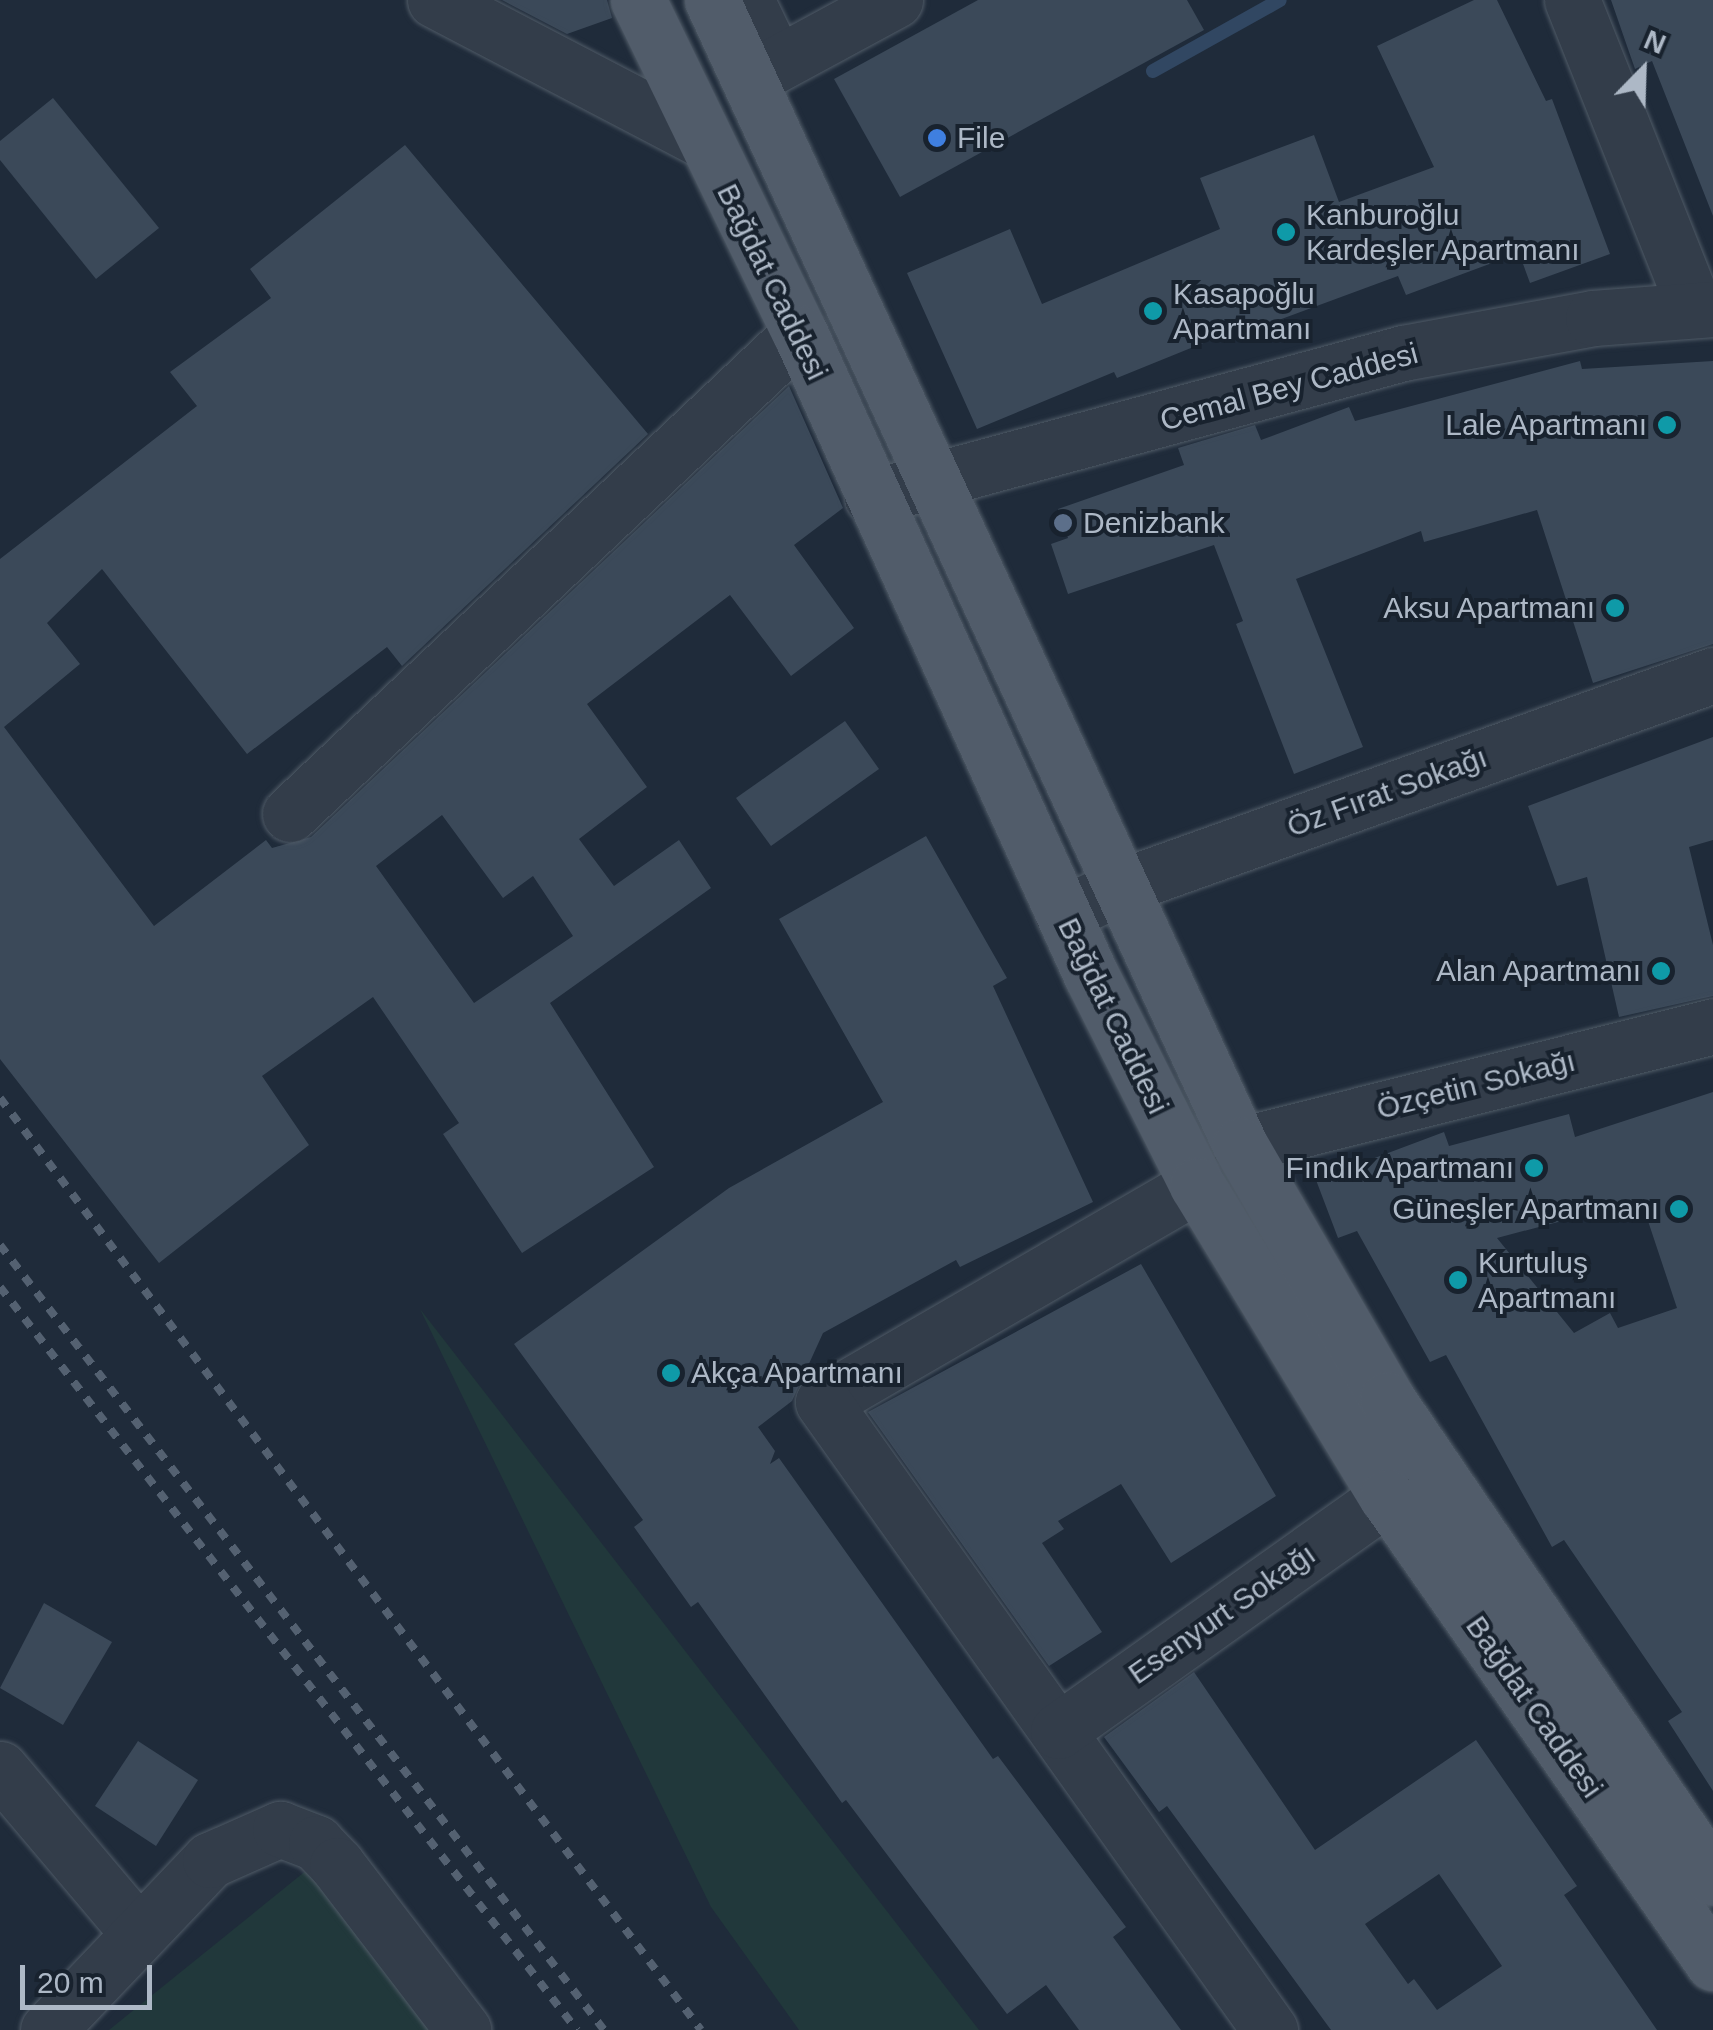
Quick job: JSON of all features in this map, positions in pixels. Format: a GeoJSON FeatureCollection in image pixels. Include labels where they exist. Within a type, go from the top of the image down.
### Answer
{"type":"FeatureCollection","features":[{"type":"Feature","properties":{"kind":"main road","name":"Bağdat Caddesi"},"geometry":{"type":"LineString","coordinates":[[638,0],[800,333],[1063,914],[1196,1186],[1387,1497],[1713,1962]]}},
{"type":"Feature","properties":{"kind":"main road","name":"Bağdat Caddesi"},"geometry":{"type":"LineString","coordinates":[[712,0],[763,70],[929,483],[1240,1145],[1388,1399],[1713,1878]]}},
{"type":"Feature","properties":{"kind":"street"},"geometry":{"type":"LineString","coordinates":[[435,0],[703,140]]}},
{"type":"Feature","properties":{"kind":"street","name":"Bağdat Caddesi"},"geometry":{"type":"LineString","coordinates":[[746,0],[763,70]]}},
{"type":"Feature","properties":{"kind":"street"},"geometry":{"type":"LineString","coordinates":[[763,70],[895,0]]}},
{"type":"Feature","properties":{"kind":"street"},"geometry":{"type":"LineString","coordinates":[[1572,0],[1704,309]]}},
{"type":"Feature","properties":{"kind":"street","name":"Cemal Bey Caddesi"},"geometry":{"type":"LineString","coordinates":[[872,497],[1403,353],[1593,318],[1704,309]]}},
{"type":"Feature","properties":{"kind":"street"},"geometry":{"type":"LineString","coordinates":[[290,814],[800,333]]}},
{"type":"Feature","properties":{"kind":"street","name":"Öz Fırat Sokağı"},"geometry":{"type":"LineString","coordinates":[[1063,914],[1120,887],[1713,675]]}},
{"type":"Feature","properties":{"kind":"street","name":"Özçetin Sokağı"},"geometry":{"type":"LineString","coordinates":[[1240,1145],[1713,1026]]}},
{"type":"Feature","properties":{"kind":"street"},"geometry":{"type":"LineString","coordinates":[[1196,1186],[824,1402],[1270,2030]]}},
{"type":"Feature","properties":{"kind":"street","name":"Esenyurt Sokağı"},"geometry":{"type":"LineString","coordinates":[[1058,1730],[1387,1497]]}},
{"type":"Feature","properties":{"kind":"street"},"geometry":{"type":"LineString","coordinates":[[0,1770],[137,1931]]}},
{"type":"Feature","properties":{"kind":"street"},"geometry":{"type":"LineString","coordinates":[[48,2030],[137,1931],[210,1860],[249,1837],[280,1829],[316,1844],[337,1866],[463,2030]]}},
{"type":"Feature","properties":{"kind":"green space"},"geometry":{"type":"Polygon","coordinates":[[[420,1309],[979,2030],[799,2030],[711,1907],[420,1309]]]}},
{"type":"Feature","properties":{"kind":"green space"},"geometry":{"type":"Polygon","coordinates":[[[318,1861],[444,2030],[109,2030],[318,1861]]]}},
{"type":"Feature","properties":{"kind":"building"},"geometry":{"type":"Polygon","coordinates":[[[502,0],[607,0],[612,18],[567,34],[502,0]]]}},
{"type":"Feature","properties":{"kind":"building","name":"File"},"geometry":{"type":"Polygon","coordinates":[[[978,0],[1187,0],[1204,30],[900,197],[834,79],[978,0]]]}},
{"type":"Feature","properties":{"kind":"building"},"geometry":{"type":"Polygon","coordinates":[[[1474,0],[1497,0],[1546,101],[1552,99],[1610,254],[1530,283],[1519,253],[1406,295],[1398,276],[1257,328],[1255,322],[1117,378],[1114,372],[977,429],[907,273],[1010,229],[1042,304],[1220,229],[1200,178],[1314,135],[1339,202],[1434,167],[1377,46],[1474,0]]]}},
{"type":"Feature","properties":{"kind":"building"},"geometry":{"type":"Polygon","coordinates":[[[1611,0],[1713,0],[1713,216],[1652,61],[1635,69],[1611,0]]]}},
{"type":"Feature","properties":{"kind":"building"},"geometry":{"type":"Polygon","coordinates":[[[53,98],[159,228],[96,279],[0,160],[0,141],[53,98]]]}},
{"type":"Feature","properties":{"kind":"building"},"geometry":{"type":"Polygon","coordinates":[[[405,145],[648,434],[402,666],[387,647],[247,754],[102,569],[47,623],[80,664],[4,727],[154,926],[266,840],[272,848],[311,837],[789,386],[843,508],[794,545],[854,628],[791,676],[730,595],[587,704],[647,787],[579,839],[614,886],[679,840],[711,888],[550,1003],[654,1167],[522,1253],[443,1134],[459,1123],[373,997],[262,1076],[309,1145],[159,1263],[0,1059],[0,559],[197,406],[170,372],[271,298],[250,269],[405,145]],[[442,815],[376,866],[474,1003],[573,936],[533,876],[503,898],[442,815]]]}},
{"type":"Feature","properties":{"kind":"building"},"geometry":{"type":"Polygon","coordinates":[[[1580,361],[1582,369],[1713,361],[1713,644],[1593,683],[1537,510],[1424,542],[1421,531],[1296,579],[1363,747],[1294,774],[1236,624],[1243,621],[1214,545],[1068,594],[1051,544],[1068,538],[1058,509],[1184,465],[1178,448],[1255,425],[1261,440],[1349,407],[1355,421],[1580,361]]]}},
{"type":"Feature","properties":{"kind":"building"},"geometry":{"type":"Polygon","coordinates":[[[845,721],[879,769],[771,846],[736,798],[845,721]]]}},
{"type":"Feature","properties":{"kind":"building"},"geometry":{"type":"Polygon","coordinates":[[[1713,737],[1713,840],[1689,847],[1713,945],[1713,996],[1619,1017],[1587,877],[1557,886],[1528,806],[1713,737]]]}},
{"type":"Feature","properties":{"kind":"building"},"geometry":{"type":"Polygon","coordinates":[[[926,836],[1007,978],[993,986],[1093,1202],[960,1267],[956,1260],[823,1333],[792,1401],[758,1427],[775,1451],[770,1464],[779,1458],[993,1759],[998,1756],[1126,1927],[1113,1937],[1181,2030],[1079,2030],[1046,1985],[1007,2014],[846,1800],[842,1803],[698,1602],[691,1607],[634,1527],[643,1520],[514,1344],[729,1188],[883,1102],[779,919],[926,836]]]}},
{"type":"Feature","properties":{"kind":"building"},"geometry":{"type":"Polygon","coordinates":[[[1713,1092],[1713,1791],[1668,1721],[1682,1712],[1564,1540],[1552,1547],[1446,1355],[1430,1362],[1357,1231],[1338,1238],[1316,1180],[1444,1132],[1449,1146],[1569,1114],[1575,1137],[1713,1092]],[[1641,1200],[1497,1238],[1574,1333],[1610,1313],[1618,1328],[1677,1308],[1641,1200]]]}},
{"type":"Feature","properties":{"kind":"building"},"geometry":{"type":"Polygon","coordinates":[[[1141,1264],[1276,1496],[1171,1563],[1121,1484],[1058,1521],[1064,1529],[1042,1543],[1102,1632],[1049,1666],[868,1412],[1141,1264]]]}},
{"type":"Feature","properties":{"kind":"building"},"geometry":{"type":"Polygon","coordinates":[[[44,1603],[112,1642],[63,1725],[0,1688],[44,1603]]]}},
{"type":"Feature","properties":{"kind":"building"},"geometry":{"type":"Polygon","coordinates":[[[1194,1672],[1315,1850],[1476,1740],[1577,1886],[1564,1895],[1657,2030],[1331,2030],[1167,1806],[1159,1812],[1104,1737],[1194,1672]],[[1439,1874],[1365,1924],[1408,1984],[1414,1979],[1437,2010],[1502,1966],[1439,1874]]]}},
{"type":"Feature","properties":{"kind":"building"},"geometry":{"type":"Polygon","coordinates":[[[138,1741],[198,1780],[156,1846],[95,1806],[138,1741]]]}},
{"type":"Feature","properties":{"kind":"waterway"},"geometry":{"type":"LineString","coordinates":[[1153,71],[1280,0]]}},
{"type":"Feature","properties":{"kind":"railway"},"geometry":{"type":"LineString","coordinates":[[0,1098],[701,2030]]}},
{"type":"Feature","properties":{"kind":"railway"},"geometry":{"type":"LineString","coordinates":[[0,1245],[604,2030]]}},
{"type":"Feature","properties":{"kind":"railway"},"geometry":{"type":"LineString","coordinates":[[0,1287],[577,2030]]}},
{"type":"Feature","properties":{"kind":"place","name":"File"},"geometry":{"type":"Point","coordinates":[937,138]}},
{"type":"Feature","properties":{"kind":"place","name":"Kanburoğlu Kardeşler Apartmanı"},"geometry":{"type":"Point","coordinates":[1286,232]}},
{"type":"Feature","properties":{"kind":"place","name":"Kasapoğlu Apartmanı"},"geometry":{"type":"Point","coordinates":[1153,311]}},
{"type":"Feature","properties":{"kind":"place","name":"Lale Apartmanı"},"geometry":{"type":"Point","coordinates":[1667,425]}},
{"type":"Feature","properties":{"kind":"place","name":"Denizbank"},"geometry":{"type":"Point","coordinates":[1063,523]}},
{"type":"Feature","properties":{"kind":"place","name":"Aksu Apartmanı"},"geometry":{"type":"Point","coordinates":[1615,608]}},
{"type":"Feature","properties":{"kind":"place","name":"Alan Apartmanı"},"geometry":{"type":"Point","coordinates":[1661,971]}},
{"type":"Feature","properties":{"kind":"place","name":"Fındık Apartmanı"},"geometry":{"type":"Point","coordinates":[1534,1168]}},
{"type":"Feature","properties":{"kind":"place","name":"Güneşler Apartmanı"},"geometry":{"type":"Point","coordinates":[1679,1209]}},
{"type":"Feature","properties":{"kind":"place","name":"Kurtuluş Apartmanı"},"geometry":{"type":"Point","coordinates":[1458,1280]}},
{"type":"Feature","properties":{"kind":"place","name":"Akça Apartmanı"},"geometry":{"type":"Point","coordinates":[671,1373]}}]}
